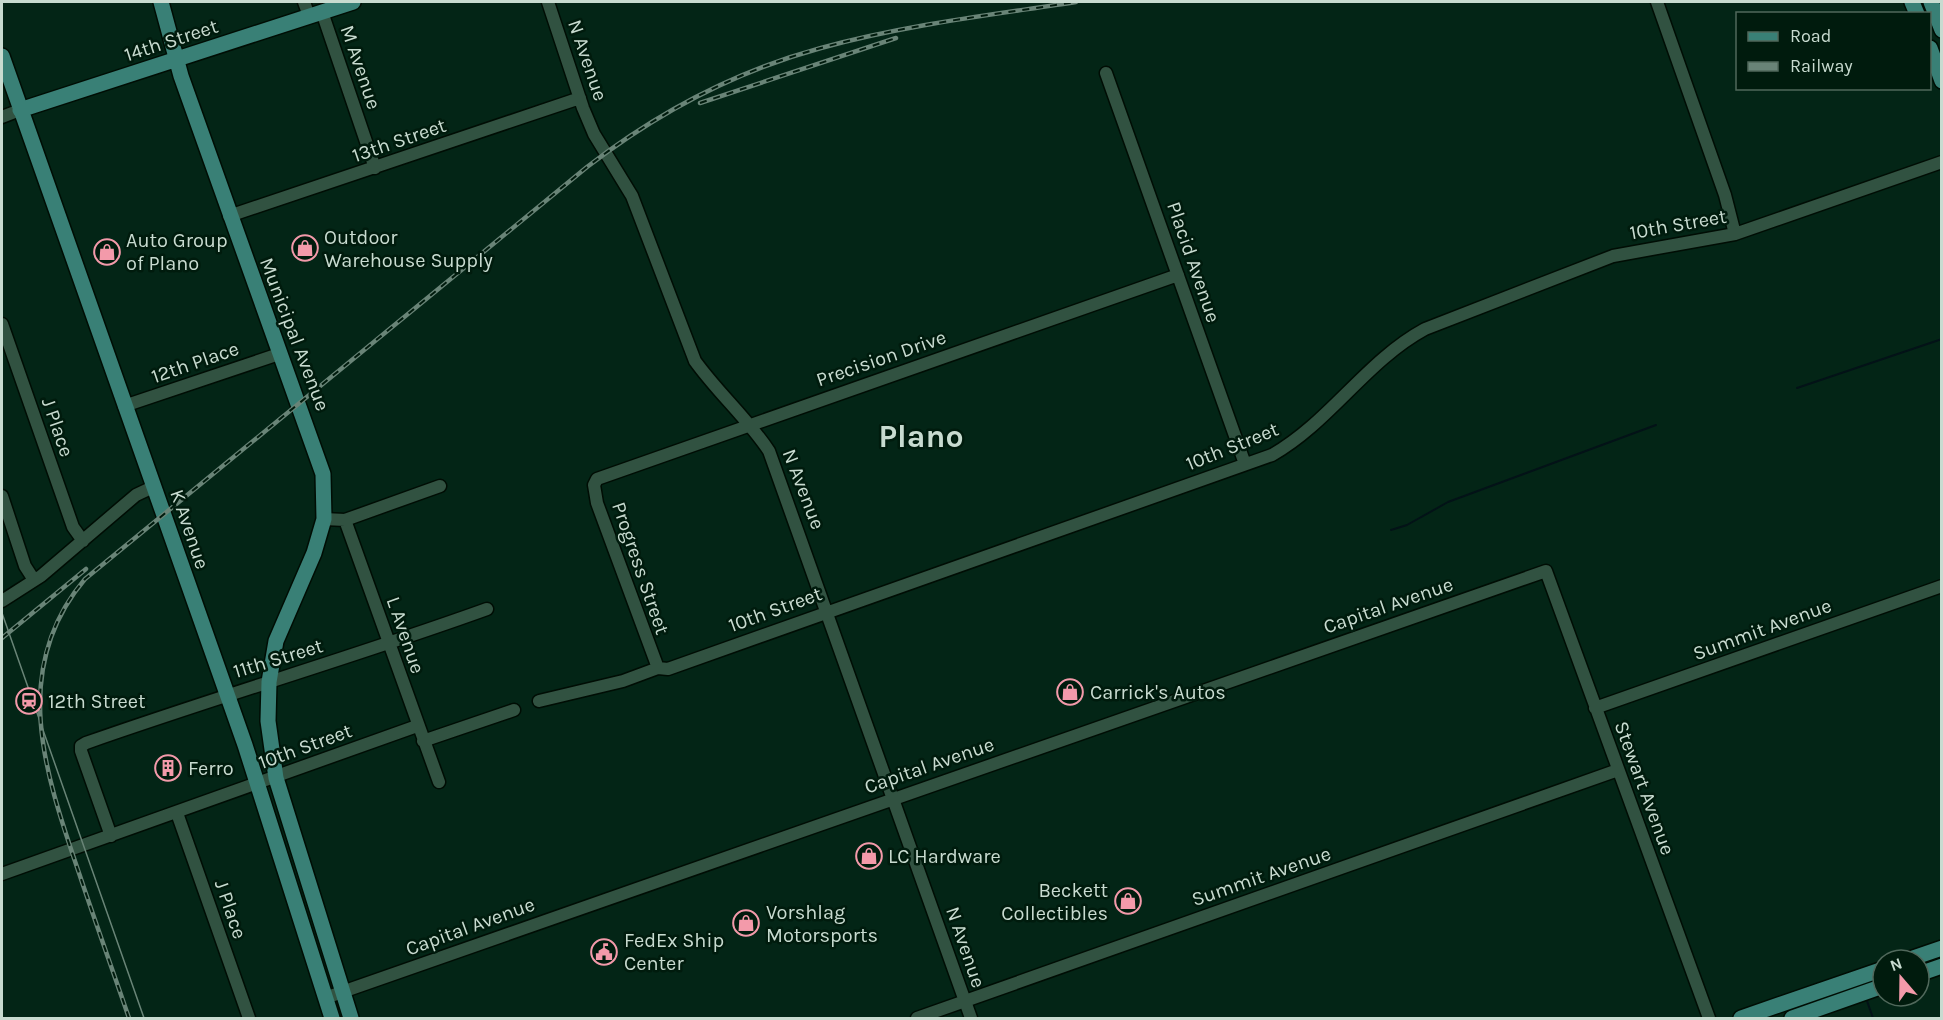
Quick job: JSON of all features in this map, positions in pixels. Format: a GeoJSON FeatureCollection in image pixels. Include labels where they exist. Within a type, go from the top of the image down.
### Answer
{"type":"FeatureCollection","features":[{"type":"Feature","properties":{"kind":"main road","name":"Municipal Avenue"},"geometry":{"type":"LineString","coordinates":[[161,2],[177,60],[229,216],[319,460],[325,496],[324,519],[314,553],[280,625],[269,682]]}},
{"type":"Feature","properties":{"kind":"main road","name":"14th Street"},"geometry":{"type":"LineString","coordinates":[[20,110],[177,60],[312,10],[353,2]]}},
{"type":"Feature","properties":{"kind":"main road"},"geometry":{"type":"LineString","coordinates":[[1931,2],[1941,30]]}},
{"type":"Feature","properties":{"kind":"main road"},"geometry":{"type":"LineString","coordinates":[[1931,54],[1941,81]]}},
{"type":"Feature","properties":{"kind":"main road","name":"K Avenue"},"geometry":{"type":"LineString","coordinates":[[2,56],[258,784],[332,1018]]}},
{"type":"Feature","properties":{"kind":"main road"},"geometry":{"type":"LineString","coordinates":[[269,682],[268,721],[276,778],[351,1018]]}},
{"type":"Feature","properties":{"kind":"main road"},"geometry":{"type":"LineString","coordinates":[[295,903],[313,898]]}},
{"type":"Feature","properties":{"kind":"main road"},"geometry":{"type":"LineString","coordinates":[[1741,1018],[1871,973]]}},
{"type":"Feature","properties":{"kind":"main road"},"geometry":{"type":"LineString","coordinates":[[1832,986],[1838,1002]]}},
{"type":"Feature","properties":{"kind":"main road"},"geometry":{"type":"LineString","coordinates":[[1792,1000],[1795,1018],[1871,990]]}},
{"type":"Feature","properties":{"kind":"street","name":"N Avenue"},"geometry":{"type":"LineString","coordinates":[[548,2],[594,134],[632,196],[695,361],[709,381],[750,425],[769,451],[828,610],[971,1018]]}},
{"type":"Feature","properties":{"kind":"street"},"geometry":{"type":"LineString","coordinates":[[1657,2],[1725,195],[1735,234]]}},
{"type":"Feature","properties":{"kind":"street","name":"M Avenue"},"geometry":{"type":"LineString","coordinates":[[312,10],[375,168]]}},
{"type":"Feature","properties":{"kind":"street","name":"Placid Avenue"},"geometry":{"type":"LineString","coordinates":[[1106,73],[1245,464]]}},
{"type":"Feature","properties":{"kind":"street","name":"13th Street"},"geometry":{"type":"LineString","coordinates":[[229,216],[580,98]]}},
{"type":"Feature","properties":{"kind":"street","name":"14th Street"},"geometry":{"type":"LineString","coordinates":[[2,117],[20,110]]}},
{"type":"Feature","properties":{"kind":"street","name":"10th Street"},"geometry":{"type":"LineString","coordinates":[[539,701],[622,681],[658,668],[668,669],[828,610],[1272,455],[1296,441],[1404,340],[1425,329],[1613,256],[1735,234],[1941,162]]}},
{"type":"Feature","properties":{"kind":"street","name":"Precision Drive"},"geometry":{"type":"LineString","coordinates":[[597,479],[1178,275]]}},
{"type":"Feature","properties":{"kind":"street","name":"J Place"},"geometry":{"type":"LineString","coordinates":[[2,324],[73,527],[83,541]]}},
{"type":"Feature","properties":{"kind":"street","name":"12th Place"},"geometry":{"type":"LineString","coordinates":[[124,406],[279,354]]}},
{"type":"Feature","properties":{"kind":"street","name":"Progress Street"},"geometry":{"type":"LineString","coordinates":[[597,479],[594,485],[597,503],[658,668]]}},
{"type":"Feature","properties":{"kind":"street"},"geometry":{"type":"LineString","coordinates":[[324,519],[345,519],[440,486]]}},
{"type":"Feature","properties":{"kind":"street"},"geometry":{"type":"LineString","coordinates":[[2,601],[34,580],[136,495],[153,487]]}},
{"type":"Feature","properties":{"kind":"street"},"geometry":{"type":"LineString","coordinates":[[2,496],[25,567],[34,580]]}},
{"type":"Feature","properties":{"kind":"street","name":"L Avenue"},"geometry":{"type":"LineString","coordinates":[[345,519],[388,645],[439,782]]}},
{"type":"Feature","properties":{"kind":"street","name":"Stewart Avenue"},"geometry":{"type":"LineString","coordinates":[[1546,571],[1709,1018]]}},
{"type":"Feature","properties":{"kind":"street","name":"Capital Avenue"},"geometry":{"type":"LineString","coordinates":[[325,998],[1546,571]]}},
{"type":"Feature","properties":{"kind":"street","name":"Summit Avenue"},"geometry":{"type":"LineString","coordinates":[[1595,708],[1941,586]]}},
{"type":"Feature","properties":{"kind":"street","name":"11th Street"},"geometry":{"type":"LineString","coordinates":[[111,836],[81,746],[225,694],[388,645],[487,609]]}},
{"type":"Feature","properties":{"kind":"street"},"geometry":{"type":"LineString","coordinates":[[423,741],[514,710]]}},
{"type":"Feature","properties":{"kind":"street","name":"10th Street"},"geometry":{"type":"LineString","coordinates":[[2,874],[417,726]]}},
{"type":"Feature","properties":{"kind":"street","name":"Summit Avenue"},"geometry":{"type":"LineString","coordinates":[[916,1018],[1618,770]]}},
{"type":"Feature","properties":{"kind":"street","name":"J Place"},"geometry":{"type":"LineString","coordinates":[[177,813],[249,1018]]}},
{"type":"Feature","properties":{"kind":"waterway"},"geometry":{"type":"LineString","coordinates":[[1797,388],[1942,339]]}},
{"type":"Feature","properties":{"kind":"waterway"},"geometry":{"type":"LineString","coordinates":[[1391,530],[1407,525],[1448,502],[1656,425]]}},
{"type":"Feature","properties":{"kind":"waterway"},"geometry":{"type":"LineString","coordinates":[[1867,1001],[1873,1018]]}},
{"type":"Feature","properties":{"kind":"tram line"},"geometry":{"type":"LineString","coordinates":[[2,613],[144,1018]]}},
{"type":"Feature","properties":{"kind":"railway"},"geometry":{"type":"LineString","coordinates":[[129,1018],[67,838],[46,762],[41,724],[41,687],[47,650],[61,614],[85,579],[587,167],[669,112],[758,69],[821,48],[916,27],[1076,2]]}},
{"type":"Feature","properties":{"kind":"railway"},"geometry":{"type":"LineString","coordinates":[[700,103],[896,38]]}},
{"type":"Feature","properties":{"kind":"railway"},"geometry":{"type":"LineString","coordinates":[[2,638],[86,569]]}},
{"type":"Feature","properties":{"kind":"place","name":"Outdoor Warehouse Supply"},"geometry":{"type":"Point","coordinates":[305,248]}},
{"type":"Feature","properties":{"kind":"place","name":"Auto Group of Plano"},"geometry":{"type":"Point","coordinates":[107,252]}},
{"type":"Feature","properties":{"kind":"place","name":"Carrick's Autos"},"geometry":{"type":"Point","coordinates":[1070,692]}},
{"type":"Feature","properties":{"kind":"place","name":"12th Street"},"geometry":{"type":"Point","coordinates":[29,701]}},
{"type":"Feature","properties":{"kind":"place","name":"Ferro"},"geometry":{"type":"Point","coordinates":[168,768]}},
{"type":"Feature","properties":{"kind":"place","name":"LC Hardware"},"geometry":{"type":"Point","coordinates":[869,856]}},
{"type":"Feature","properties":{"kind":"place","name":"Beckett Collectibles"},"geometry":{"type":"Point","coordinates":[1128,901]}},
{"type":"Feature","properties":{"kind":"place","name":"Vorshlag Motorsports"},"geometry":{"type":"Point","coordinates":[746,923]}},
{"type":"Feature","properties":{"kind":"place","name":"FedEx Ship Center"},"geometry":{"type":"Point","coordinates":[604,952]}},
{"type":"Feature","properties":{"kind":"district","name":"Plano"},"geometry":{"type":"Point","coordinates":[921,436]}}]}
